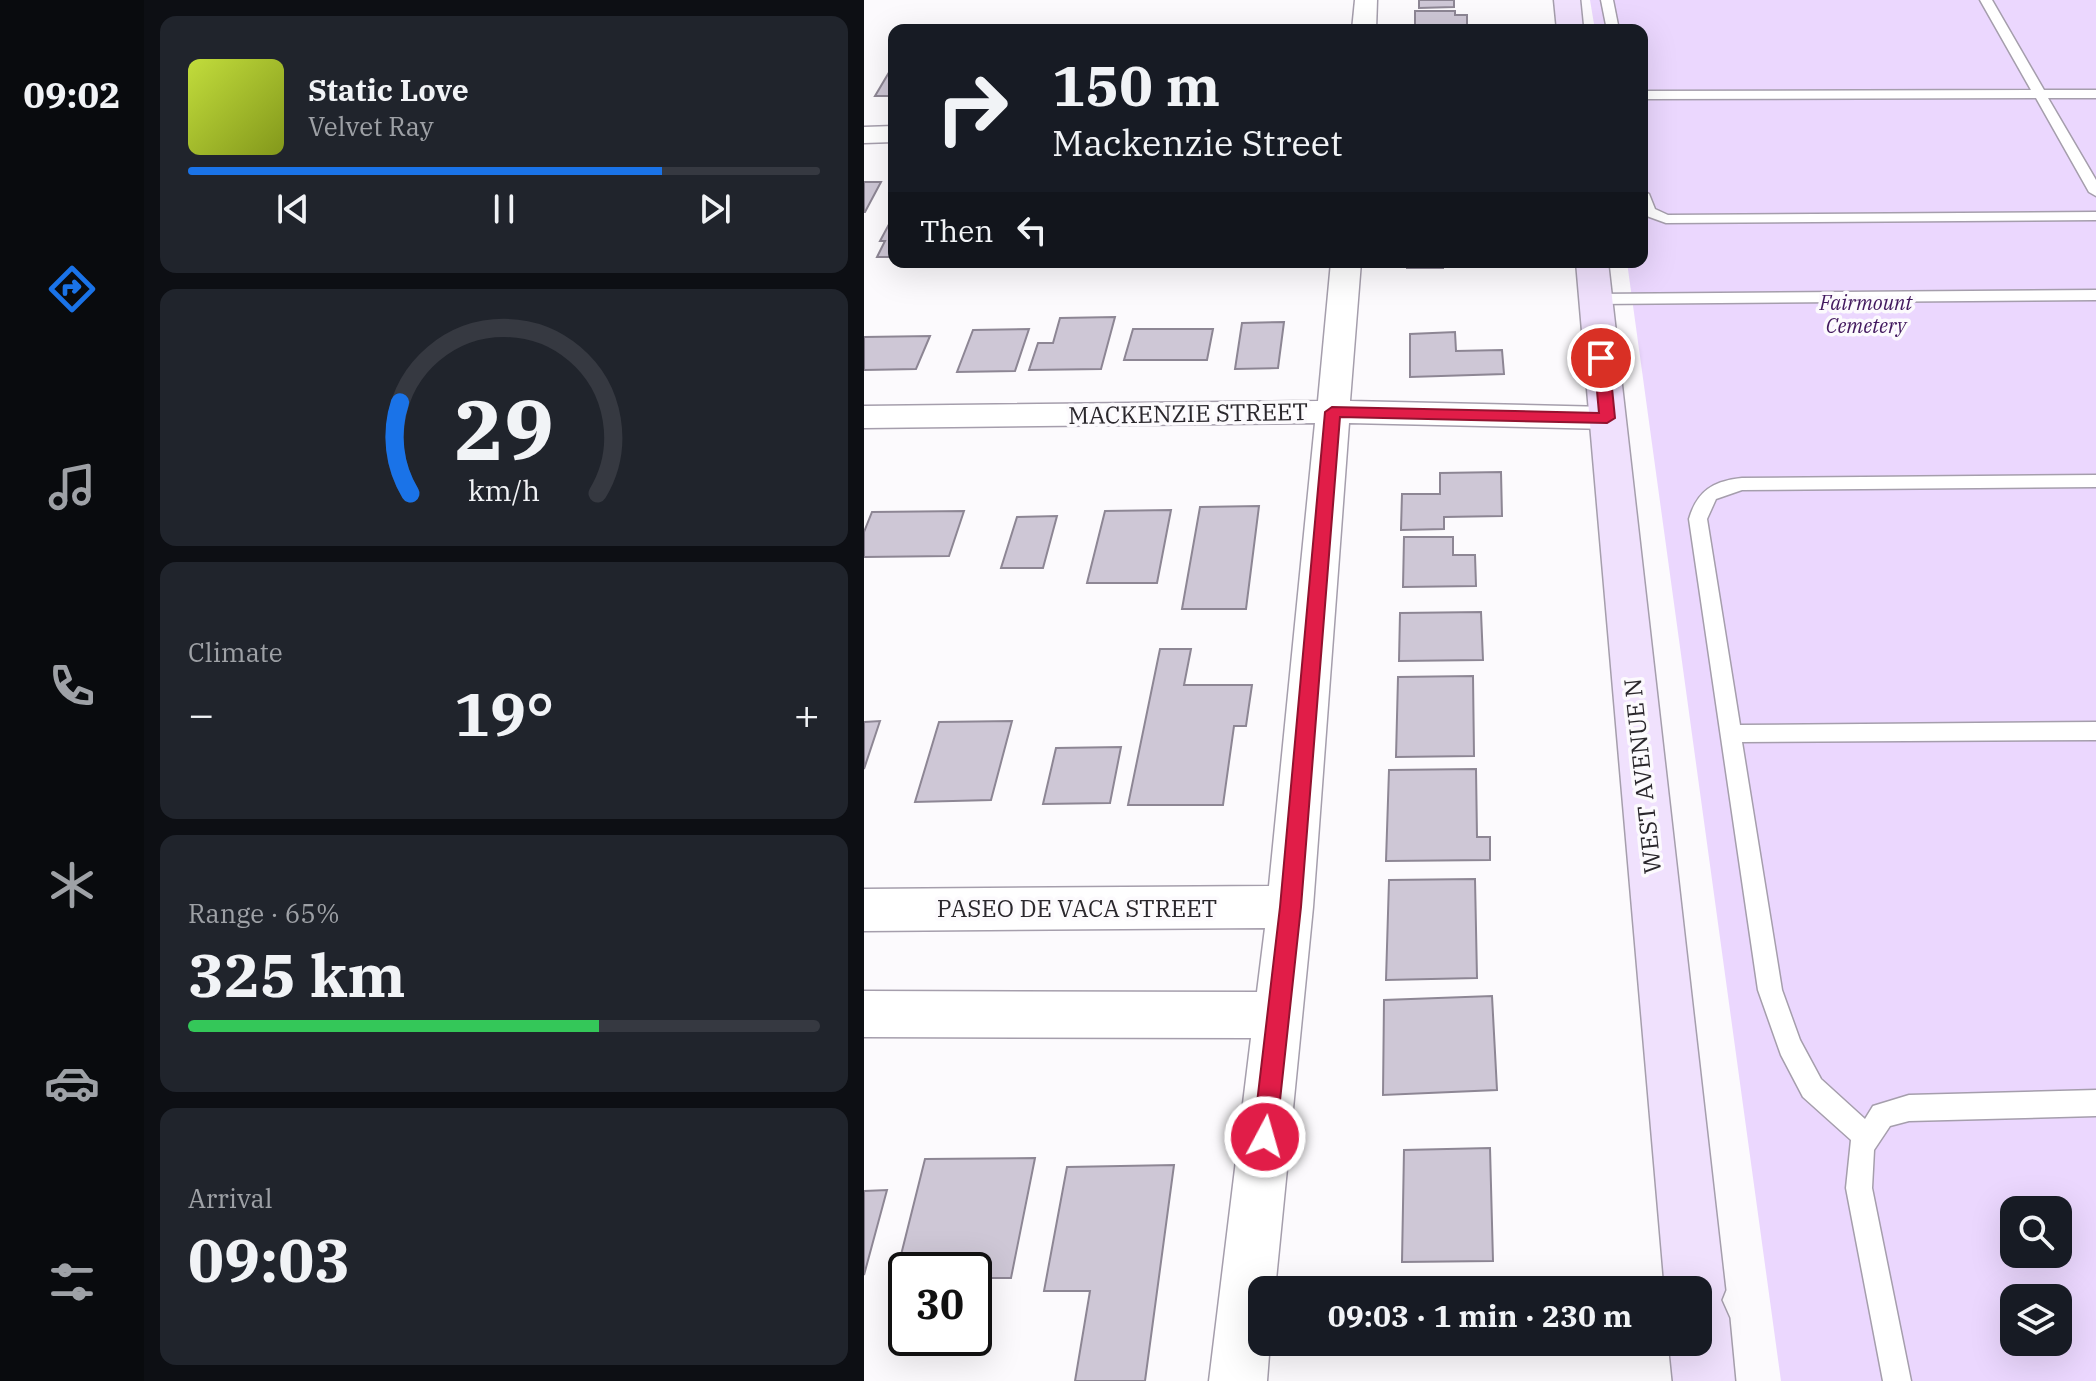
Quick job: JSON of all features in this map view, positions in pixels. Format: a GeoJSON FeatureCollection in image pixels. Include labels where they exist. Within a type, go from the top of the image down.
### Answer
{"type":"FeatureCollection","features":[{"type":"Feature","properties":{"kind":"main road"},"geometry":{"type":"LineString","coordinates":[[1567,0],[1569,24]]}},
{"type":"Feature","properties":{"kind":"main road","name":"WEST AVENUE N"},"geometry":{"type":"LineString","coordinates":[[1594,280],[1694,1276]]}},
{"type":"Feature","properties":{"kind":"main road"},"geometry":{"type":"LineString","coordinates":[[1702,1356],[1704,1381]]}},
{"type":"Feature","properties":{"kind":"street"},"geometry":{"type":"LineString","coordinates":[[1364,24],[1366,0]]}},
{"type":"Feature","properties":{"kind":"street"},"geometry":{"type":"LineString","coordinates":[[864,135],[888,134]]}},
{"type":"Feature","properties":{"kind":"street"},"geometry":{"type":"LineString","coordinates":[[1238,1381],[1290,907],[1345,268]]}},
{"type":"Feature","properties":{"kind":"street","name":"MACKENZIE STREET"},"geometry":{"type":"LineString","coordinates":[[864,417],[1332,412],[1607,418]]}},
{"type":"Feature","properties":{"kind":"street","name":"PASEO DE VACA STREET"},"geometry":{"type":"LineString","coordinates":[[864,910],[1290,907]]}},
{"type":"Feature","properties":{"kind":"street"},"geometry":{"type":"LineString","coordinates":[[864,1014],[1278,1015]]}},
{"type":"Feature","properties":{"kind":"lane"},"geometry":{"type":"LineString","coordinates":[[1607,0],[1612,24]]}},
{"type":"Feature","properties":{"kind":"lane"},"geometry":{"type":"LineString","coordinates":[[1986,0],[2096,192]]}},
{"type":"Feature","properties":{"kind":"lane"},"geometry":{"type":"LineString","coordinates":[[1648,95],[2096,94]]}},
{"type":"Feature","properties":{"kind":"lane"},"geometry":{"type":"LineString","coordinates":[[1648,209],[1666,219],[2096,216]]}},
{"type":"Feature","properties":{"kind":"lane"},"geometry":{"type":"LineString","coordinates":[[1594,280],[2096,295]]}},
{"type":"Feature","properties":{"kind":"lane"},"geometry":{"type":"LineString","coordinates":[[1867,1138],[1812,1088],[1790,1046],[1770,990],[1698,519],[1701,503],[1712,490],[1752,483],[2096,481]]}},
{"type":"Feature","properties":{"kind":"lane"},"geometry":{"type":"LineString","coordinates":[[1731,734],[2096,731]]}},
{"type":"Feature","properties":{"kind":"lane"},"geometry":{"type":"LineString","coordinates":[[1897,1381],[1859,1188],[1861,1146],[1882,1115],[1909,1108],[2096,1103]]}},
{"type":"Feature","properties":{"kind":"green space","name":"Fairmount Cemetery"},"geometry":{"type":"Polygon","coordinates":[[[1590,0],[2096,0],[2096,1381],[1781,1381],[1628,268],[1648,268],[1648,24],[1594,24],[1590,0]]]}},
{"type":"Feature","properties":{"kind":"building"},"geometry":{"type":"Polygon","coordinates":[[[1419,0],[1454,0],[1454,7],[1419,8],[1419,0]]]}},
{"type":"Feature","properties":{"kind":"building"},"geometry":{"type":"Polygon","coordinates":[[[1415,11],[1455,11],[1455,15],[1467,15],[1467,24],[1415,24],[1415,11]]]}},
{"type":"Feature","properties":{"kind":"building"},"geometry":{"type":"Polygon","coordinates":[[[888,74],[888,96],[875,96],[888,74]]]}},
{"type":"Feature","properties":{"kind":"building"},"geometry":{"type":"Polygon","coordinates":[[[864,182],[881,182],[865,212],[864,212],[864,182]]]}},
{"type":"Feature","properties":{"kind":"building"},"geometry":{"type":"Polygon","coordinates":[[[888,226],[888,257],[877,257],[885,241],[880,241],[888,226]]]}},
{"type":"Feature","properties":{"kind":"building"},"geometry":{"type":"Polygon","coordinates":[[[1115,317],[1101,369],[1029,370],[1038,343],[1053,343],[1060,318],[1115,317]]]}},
{"type":"Feature","properties":{"kind":"building"},"geometry":{"type":"Polygon","coordinates":[[[1284,322],[1278,368],[1235,369],[1242,323],[1284,322]]]}},
{"type":"Feature","properties":{"kind":"building"},"geometry":{"type":"Polygon","coordinates":[[[1029,329],[1015,371],[957,372],[973,330],[1029,329]]]}},
{"type":"Feature","properties":{"kind":"building"},"geometry":{"type":"Polygon","coordinates":[[[1133,329],[1213,329],[1207,360],[1124,360],[1133,329]]]}},
{"type":"Feature","properties":{"kind":"building"},"geometry":{"type":"Polygon","coordinates":[[[1455,332],[1456,351],[1502,350],[1504,374],[1410,377],[1410,334],[1455,332]]]}},
{"type":"Feature","properties":{"kind":"building"},"geometry":{"type":"Polygon","coordinates":[[[930,336],[916,369],[864,370],[864,337],[930,336]]]}},
{"type":"Feature","properties":{"kind":"building"},"geometry":{"type":"Polygon","coordinates":[[[1501,472],[1502,516],[1444,517],[1444,529],[1401,530],[1402,494],[1440,494],[1440,473],[1501,472]]]}},
{"type":"Feature","properties":{"kind":"building"},"geometry":{"type":"Polygon","coordinates":[[[1259,506],[1246,609],[1182,609],[1200,507],[1259,506]]]}},
{"type":"Feature","properties":{"kind":"building"},"geometry":{"type":"Polygon","coordinates":[[[1171,510],[1157,583],[1087,583],[1105,511],[1171,510]]]}},
{"type":"Feature","properties":{"kind":"building"},"geometry":{"type":"Polygon","coordinates":[[[964,511],[949,556],[864,557],[864,532],[872,512],[964,511]]]}},
{"type":"Feature","properties":{"kind":"building"},"geometry":{"type":"Polygon","coordinates":[[[1057,516],[1043,568],[1001,568],[1017,517],[1057,516]]]}},
{"type":"Feature","properties":{"kind":"building"},"geometry":{"type":"Polygon","coordinates":[[[1404,537],[1453,537],[1453,555],[1475,555],[1476,586],[1403,587],[1404,537]]]}},
{"type":"Feature","properties":{"kind":"building"},"geometry":{"type":"Polygon","coordinates":[[[1481,612],[1483,660],[1399,661],[1400,613],[1481,612]]]}},
{"type":"Feature","properties":{"kind":"building"},"geometry":{"type":"Polygon","coordinates":[[[1160,649],[1191,649],[1184,685],[1252,685],[1246,726],[1234,726],[1223,805],[1128,805],[1160,649]]]}},
{"type":"Feature","properties":{"kind":"building"},"geometry":{"type":"Polygon","coordinates":[[[1473,676],[1474,756],[1396,757],[1398,677],[1473,676]]]}},
{"type":"Feature","properties":{"kind":"building"},"geometry":{"type":"Polygon","coordinates":[[[880,721],[864,769],[864,722],[880,721]]]}},
{"type":"Feature","properties":{"kind":"building"},"geometry":{"type":"Polygon","coordinates":[[[1012,721],[991,800],[915,802],[939,722],[1012,721]]]}},
{"type":"Feature","properties":{"kind":"building"},"geometry":{"type":"Polygon","coordinates":[[[1121,747],[1110,803],[1043,804],[1056,748],[1121,747]]]}},
{"type":"Feature","properties":{"kind":"building"},"geometry":{"type":"Polygon","coordinates":[[[1476,769],[1477,837],[1490,837],[1490,860],[1386,861],[1389,770],[1476,769]]]}},
{"type":"Feature","properties":{"kind":"building"},"geometry":{"type":"Polygon","coordinates":[[[1475,879],[1477,978],[1386,980],[1389,880],[1475,879]]]}},
{"type":"Feature","properties":{"kind":"building"},"geometry":{"type":"Polygon","coordinates":[[[1492,996],[1497,1090],[1383,1095],[1384,1000],[1492,996]]]}},
{"type":"Feature","properties":{"kind":"building"},"geometry":{"type":"Polygon","coordinates":[[[1490,1148],[1493,1261],[1402,1262],[1404,1150],[1490,1148]]]}},
{"type":"Feature","properties":{"kind":"building"},"geometry":{"type":"Polygon","coordinates":[[[1035,1158],[1011,1278],[992,1278],[992,1252],[902,1252],[925,1159],[1035,1158]]]}},
{"type":"Feature","properties":{"kind":"building"},"geometry":{"type":"Polygon","coordinates":[[[1174,1165],[1145,1381],[1075,1381],[1090,1291],[1044,1291],[1067,1167],[1174,1165]]]}},
{"type":"Feature","properties":{"kind":"building"},"geometry":{"type":"Polygon","coordinates":[[[887,1190],[864,1275],[864,1191],[887,1190]]]}},
{"type":"Feature","properties":{"kind":"route"},"geometry":{"type":"LineString","coordinates":[[1265,1137],[1290,907],[1332,412],[1607,418],[1601,358]]}}]}
